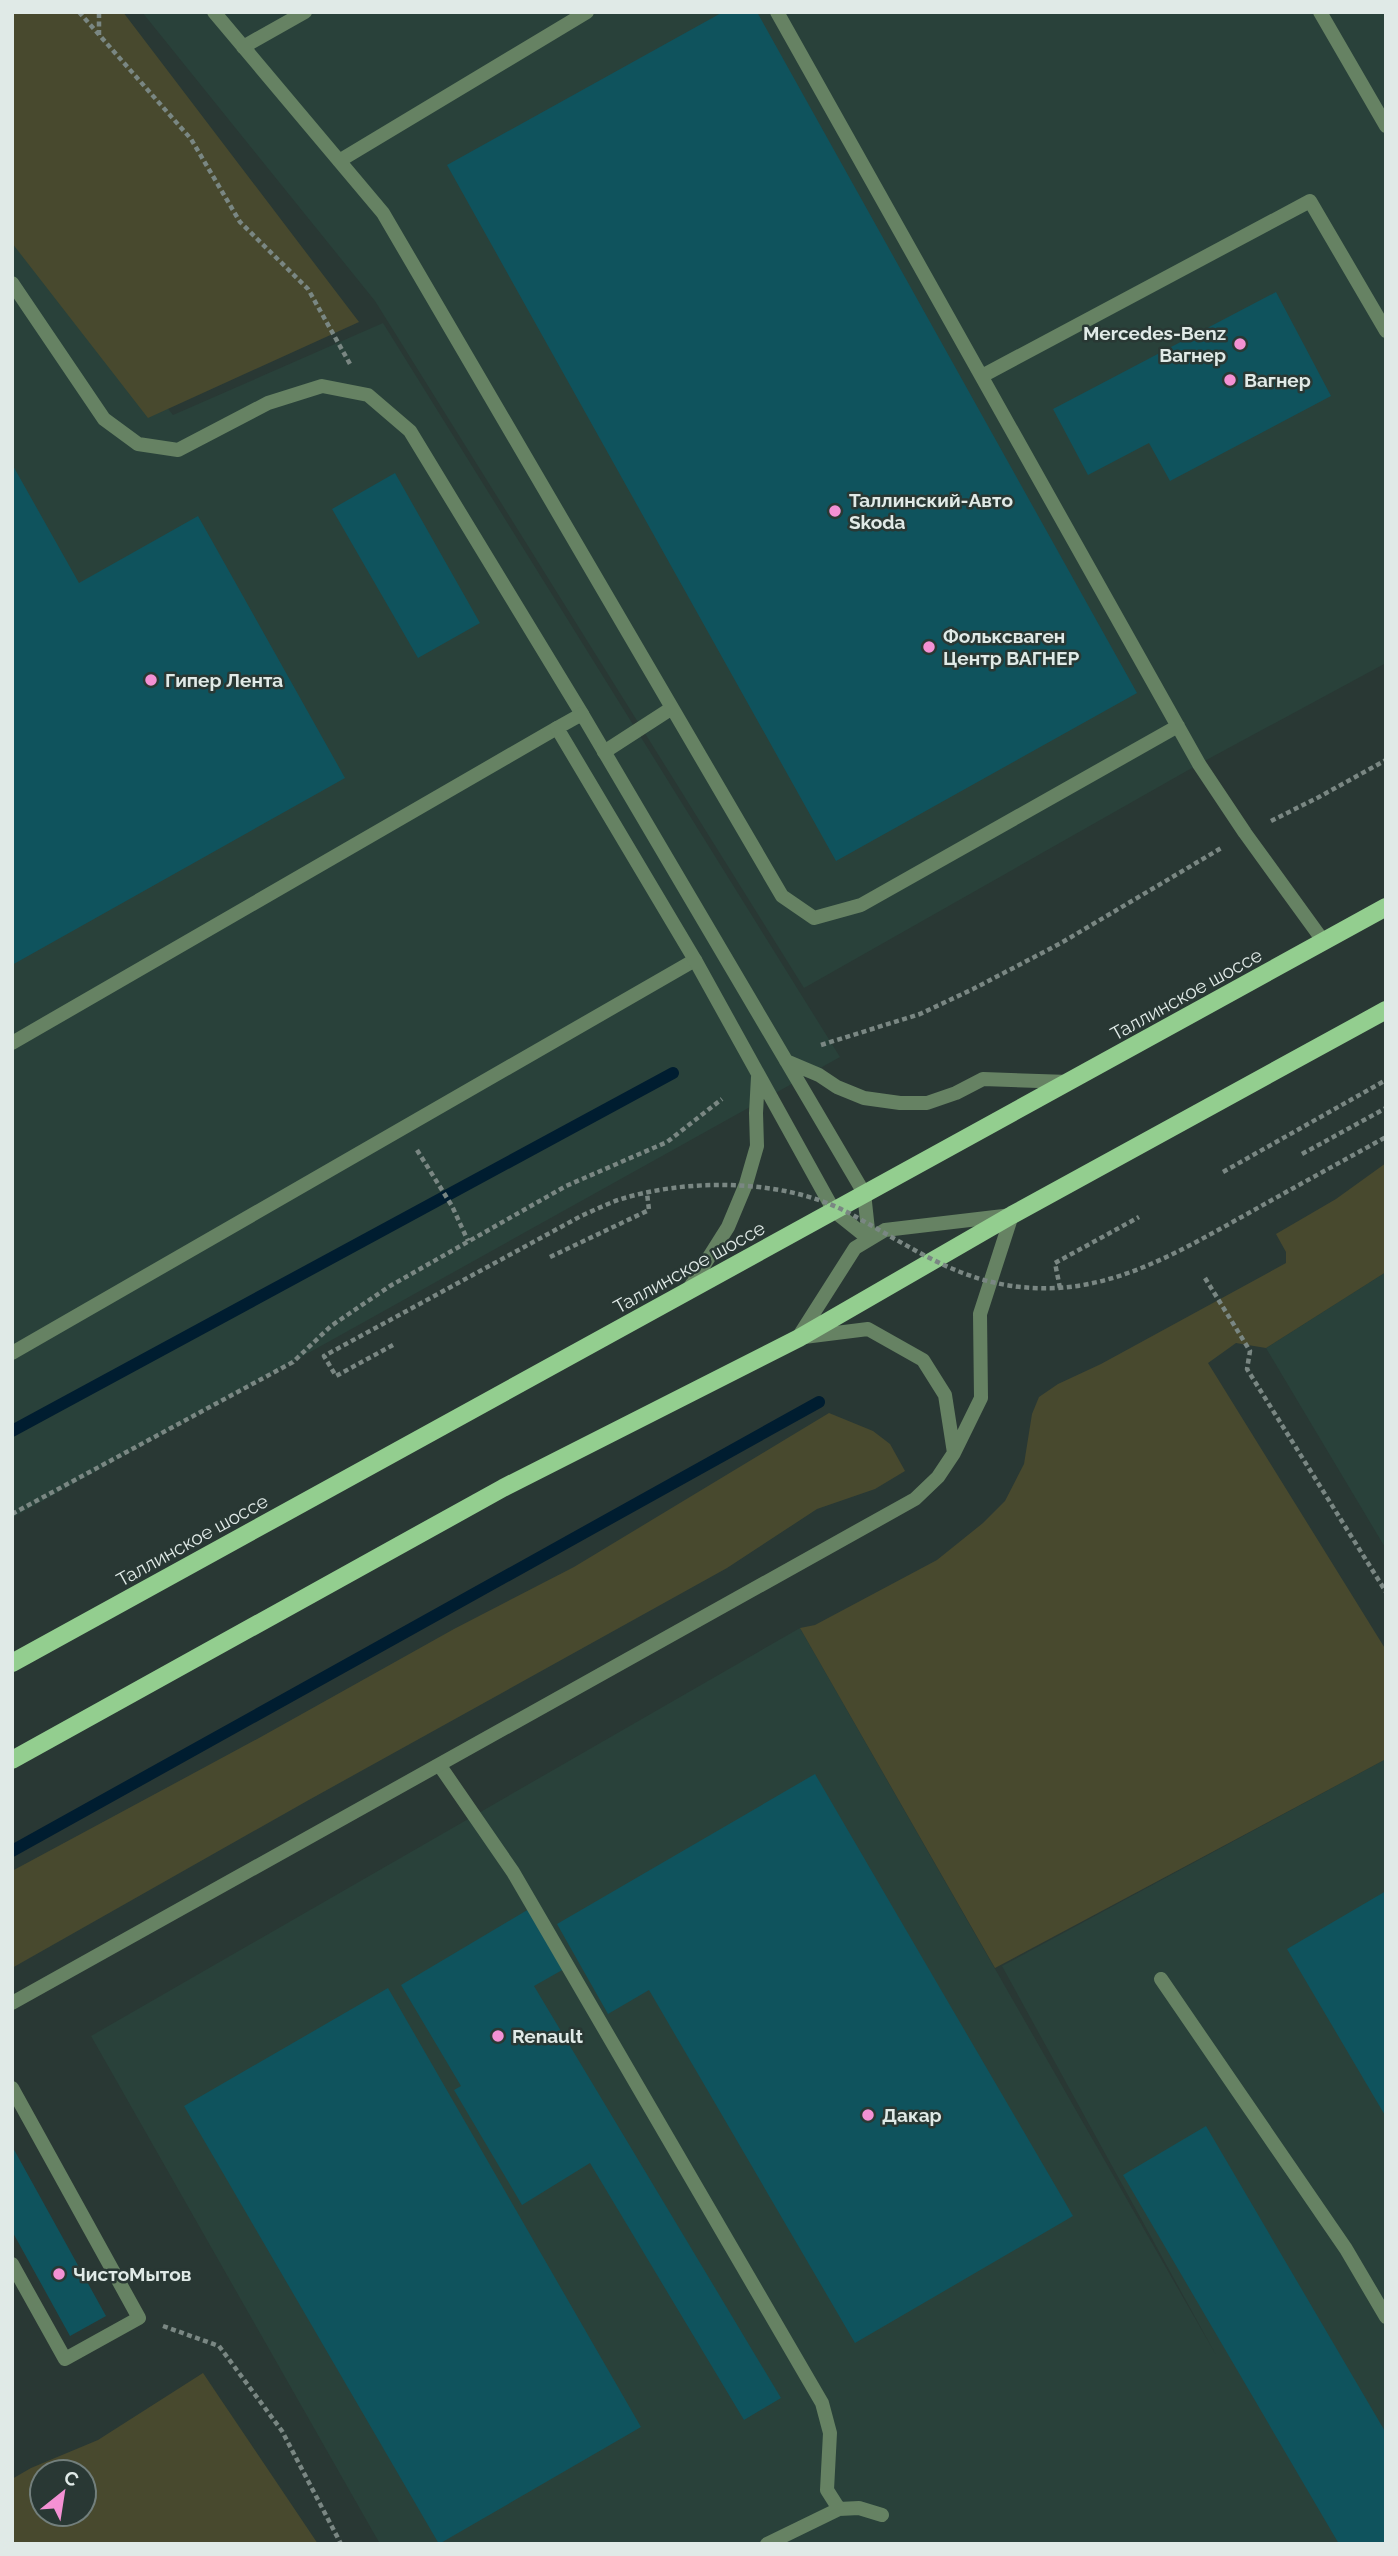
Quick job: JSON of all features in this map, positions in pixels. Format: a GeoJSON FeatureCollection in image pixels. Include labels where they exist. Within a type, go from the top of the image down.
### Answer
{"type":"FeatureCollection","features":[{"type":"Feature","properties":{"kind":"main road","name":"Таллинское шоссе"},"geometry":{"type":"LineString","coordinates":[[12,1663],[1386,907]]}},
{"type":"Feature","properties":{"kind":"main road"},"geometry":{"type":"LineString","coordinates":[[12,1760],[503,1488],[799,1338],[1012,1215],[1386,1010]]}},
{"type":"Feature","properties":{"kind":"street"},"geometry":{"type":"LineString","coordinates":[[214,12],[383,213],[782,896],[814,918],[861,905],[1178,726]]}},
{"type":"Feature","properties":{"kind":"street"},"geometry":{"type":"LineString","coordinates":[[243,47],[304,12]]}},
{"type":"Feature","properties":{"kind":"street"},"geometry":{"type":"LineString","coordinates":[[339,161],[587,12]]}},
{"type":"Feature","properties":{"kind":"street"},"geometry":{"type":"LineString","coordinates":[[777,12],[1178,726],[1245,833],[1324,942]]}},
{"type":"Feature","properties":{"kind":"street"},"geometry":{"type":"LineString","coordinates":[[1320,12],[1386,126]]}},
{"type":"Feature","properties":{"kind":"street"},"geometry":{"type":"LineString","coordinates":[[982,376],[1310,201],[1386,331]]}},
{"type":"Feature","properties":{"kind":"street"},"geometry":{"type":"LineString","coordinates":[[12,284],[104,419],[138,444],[178,450],[268,403],[322,386],[368,395],[410,431],[582,714],[864,1194],[869,1239]]}},
{"type":"Feature","properties":{"kind":"street"},"geometry":{"type":"LineString","coordinates":[[604,752],[672,708]]}},
{"type":"Feature","properties":{"kind":"street"},"geometry":{"type":"LineString","coordinates":[[12,1043],[582,714]]}},
{"type":"Feature","properties":{"kind":"street"},"geometry":{"type":"LineString","coordinates":[[557,728],[695,960],[834,1212],[869,1239]]}},
{"type":"Feature","properties":{"kind":"street"},"geometry":{"type":"LineString","coordinates":[[12,1353],[695,960]]}},
{"type":"Feature","properties":{"kind":"street"},"geometry":{"type":"LineString","coordinates":[[786,1061],[864,1098],[900,1103],[927,1103],[956,1093],[983,1079],[1071,1082]]}},
{"type":"Feature","properties":{"kind":"street"},"geometry":{"type":"LineString","coordinates":[[686,1293],[728,1227],[746,1184],[757,1146],[758,1076]]}},
{"type":"Feature","properties":{"kind":"street"},"geometry":{"type":"LineString","coordinates":[[12,2003],[915,1499],[938,1477],[954,1453],[981,1398],[979,1314],[1012,1215],[885,1230],[869,1239],[855,1248],[799,1338]]}},
{"type":"Feature","properties":{"kind":"street"},"geometry":{"type":"LineString","coordinates":[[799,1338],[868,1329],[923,1360],[945,1395],[954,1453]]}},
{"type":"Feature","properties":{"kind":"street"},"geometry":{"type":"LineString","coordinates":[[440,1766],[521,1884],[822,2403],[830,2433],[827,2490],[839,2509]]}},
{"type":"Feature","properties":{"kind":"street"},"geometry":{"type":"LineString","coordinates":[[1161,1979],[1346,2249],[1386,2317]]}},
{"type":"Feature","properties":{"kind":"street"},"geometry":{"type":"LineString","coordinates":[[12,2088],[139,2318],[65,2359],[12,2264]]}},
{"type":"Feature","properties":{"kind":"street"},"geometry":{"type":"LineString","coordinates":[[767,2544],[839,2509],[859,2508],[882,2515]]}},
{"type":"Feature","properties":{"kind":"path"},"geometry":{"type":"LineString","coordinates":[[79,12],[191,139],[240,222],[308,289],[368,395]]}},
{"type":"Feature","properties":{"kind":"path"},"geometry":{"type":"LineString","coordinates":[[99,12],[99,35]]}},
{"type":"Feature","properties":{"kind":"path"},"geometry":{"type":"LineString","coordinates":[[814,1048],[919,1014],[973,989],[1060,943],[1245,833],[1386,760]]}},
{"type":"Feature","properties":{"kind":"path"},"geometry":{"type":"LineString","coordinates":[[1223,1172],[1386,1080]]}},
{"type":"Feature","properties":{"kind":"path"},"geometry":{"type":"LineString","coordinates":[[12,1514],[293,1362],[331,1326],[390,1286],[566,1185],[667,1142],[722,1099]]}},
{"type":"Feature","properties":{"kind":"path"},"geometry":{"type":"LineString","coordinates":[[1302,1154],[1386,1108]]}},
{"type":"Feature","properties":{"kind":"path"},"geometry":{"type":"LineString","coordinates":[[393,1345],[336,1376],[324,1356],[581,1216],[614,1202],[647,1193],[696,1186],[777,1189],[814,1198],[845,1211],[961,1274],[1027,1288],[1060,1287],[1145,1268],[1386,1137]]}},
{"type":"Feature","properties":{"kind":"path"},"geometry":{"type":"LineString","coordinates":[[427,1167],[452,1206],[468,1241]]}},
{"type":"Feature","properties":{"kind":"path"},"geometry":{"type":"LineString","coordinates":[[550,1257],[649,1210],[647,1193]]}},
{"type":"Feature","properties":{"kind":"path"},"geometry":{"type":"LineString","coordinates":[[1060,1287],[1055,1263],[1139,1217]]}},
{"type":"Feature","properties":{"kind":"path"},"geometry":{"type":"LineString","coordinates":[[1205,1278],[1250,1351],[1247,1369],[1386,1592]]}},
{"type":"Feature","properties":{"kind":"path"},"geometry":{"type":"LineString","coordinates":[[139,2318],[219,2346],[282,2431],[341,2544]]}},
{"type":"Feature","properties":{"kind":"shaded area"},"geometry":{"type":"Polygon","coordinates":[[[12,12],[123,12],[359,322],[148,418],[12,243],[12,12]]]}},
{"type":"Feature","properties":{"kind":"shaded area"},"geometry":{"type":"Polygon","coordinates":[[[142,12],[1386,12],[1386,663],[1199,764],[804,988],[375,301],[142,12]]]}},
{"type":"Feature","properties":{"kind":"shaded area"},"geometry":{"type":"Polygon","coordinates":[[[12,210],[173,415],[383,323],[840,1057],[12,1518],[12,210]]]}},
{"type":"Feature","properties":{"kind":"shaded area"},"geometry":{"type":"Polygon","coordinates":[[[1386,1163],[1386,1272],[1266,1348],[1236,1343],[1208,1363],[1386,1650],[1386,1759],[995,1968],[800,1628],[815,1625],[937,1560],[983,1523],[1005,1501],[1024,1464],[1032,1414],[1039,1397],[1058,1384],[1101,1364],[1286,1263],[1286,1252],[1276,1234],[1336,1199],[1386,1163]]]}},
{"type":"Feature","properties":{"kind":"shaded area"},"geometry":{"type":"Polygon","coordinates":[[[1386,1272],[1386,1549],[1266,1348],[1386,1272]]]}},
{"type":"Feature","properties":{"kind":"shaded area"},"geometry":{"type":"Polygon","coordinates":[[[829,1413],[873,1431],[890,1444],[905,1471],[875,1489],[817,1509],[727,1568],[12,1968],[12,1871],[454,1629],[574,1567],[829,1413]]]}},
{"type":"Feature","properties":{"kind":"shaded area"},"geometry":{"type":"Polygon","coordinates":[[[800,1628],[1216,2355],[1002,1966],[1386,1759],[1386,2544],[380,2544],[91,2036],[800,1628]]]}},
{"type":"Feature","properties":{"kind":"shaded area"},"geometry":{"type":"Polygon","coordinates":[[[203,2373],[318,2544],[12,2544],[12,2479],[28,2470],[28,2528],[98,2528],[98,2458],[55,2458],[98,2440],[203,2373]]]}},
{"type":"Feature","properties":{"kind":"building"},"geometry":{"type":"Polygon","coordinates":[[[723,12],[757,12],[1137,693],[836,861],[447,165],[723,12]]]}},
{"type":"Feature","properties":{"kind":"building","name":"Mercedes-Benz Вагнер"},"geometry":{"type":"Polygon","coordinates":[[[1276,292],[1331,396],[1170,481],[1149,443],[1088,475],[1053,409],[1276,292]]]}},
{"type":"Feature","properties":{"kind":"building","name":"Гипер Лента"},"geometry":{"type":"Polygon","coordinates":[[[12,464],[79,583],[198,516],[345,778],[12,965],[12,464]]]}},
{"type":"Feature","properties":{"kind":"building"},"geometry":{"type":"Polygon","coordinates":[[[395,473],[480,623],[418,658],[332,509],[395,473]]]}},
{"type":"Feature","properties":{"kind":"building","name":"Дакар"},"geometry":{"type":"Polygon","coordinates":[[[815,1774],[1073,2216],[855,2343],[649,1990],[608,2014],[557,1924],[815,1774]]]}},
{"type":"Feature","properties":{"kind":"building"},"geometry":{"type":"Polygon","coordinates":[[[1386,1891],[1386,2117],[1287,1949],[1386,1891]]]}},
{"type":"Feature","properties":{"kind":"building","name":"Renault"},"geometry":{"type":"Polygon","coordinates":[[[529,1909],[564,1969],[534,1986],[781,2398],[744,2420],[590,2163],[522,2205],[454,2090],[461,2086],[401,1985],[529,1909]]]}},
{"type":"Feature","properties":{"kind":"building"},"geometry":{"type":"Polygon","coordinates":[[[388,1988],[641,2427],[439,2544],[184,2106],[388,1988]]]}},
{"type":"Feature","properties":{"kind":"building"},"geometry":{"type":"Polygon","coordinates":[[[1206,2126],[1386,2433],[1386,2544],[1339,2544],[1123,2175],[1206,2126]]]}},
{"type":"Feature","properties":{"kind":"building","name":"ЧистоМытов"},"geometry":{"type":"Polygon","coordinates":[[[12,2146],[106,2316],[70,2336],[12,2231],[12,2146]]]}},
{"type":"Feature","properties":{"kind":"waterway"},"geometry":{"type":"LineString","coordinates":[[12,1431],[673,1073]]}},
{"type":"Feature","properties":{"kind":"waterway"},"geometry":{"type":"LineString","coordinates":[[12,1851],[819,1402]]}},
{"type":"Feature","properties":{"kind":"place","name":"Mercedes-Benz Вагнер"},"geometry":{"type":"Point","coordinates":[1240,344]}},
{"type":"Feature","properties":{"kind":"place","name":"Вагнер"},"geometry":{"type":"Point","coordinates":[1230,380]}},
{"type":"Feature","properties":{"kind":"place","name":"Таллинский-Авто Skoda"},"geometry":{"type":"Point","coordinates":[835,511]}},
{"type":"Feature","properties":{"kind":"place","name":"Фольксваген Центр ВАГНЕР"},"geometry":{"type":"Point","coordinates":[929,647]}},
{"type":"Feature","properties":{"kind":"place","name":"Гипер Лента"},"geometry":{"type":"Point","coordinates":[151,680]}},
{"type":"Feature","properties":{"kind":"place","name":"Renault"},"geometry":{"type":"Point","coordinates":[498,2036]}},
{"type":"Feature","properties":{"kind":"place","name":"Дакар"},"geometry":{"type":"Point","coordinates":[868,2115]}},
{"type":"Feature","properties":{"kind":"place","name":"ЧистоМытов"},"geometry":{"type":"Point","coordinates":[59,2274]}}]}
